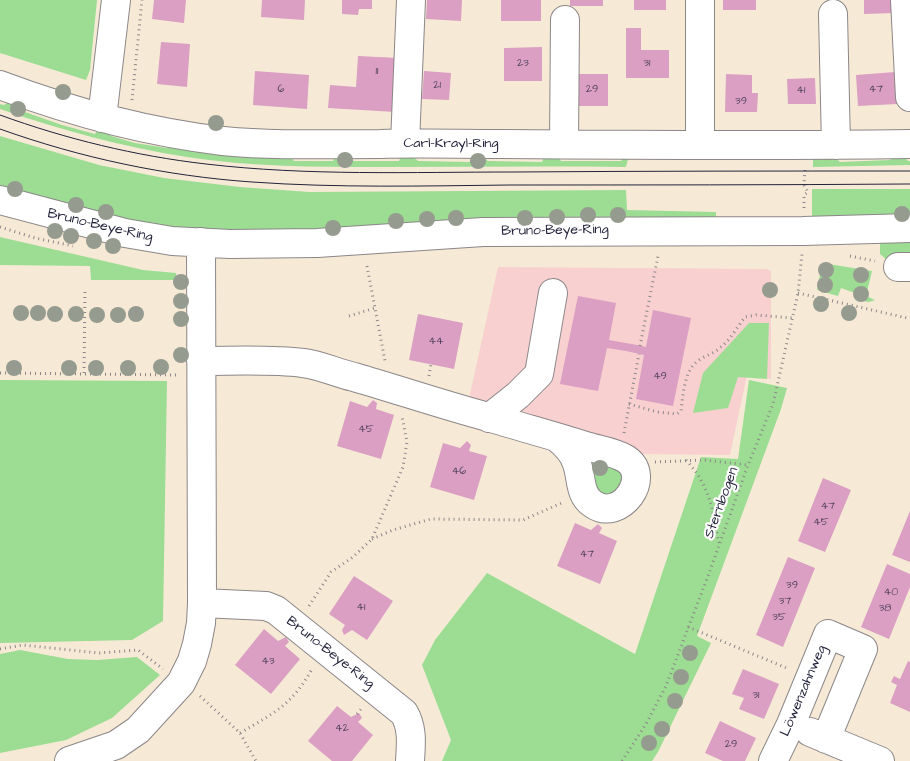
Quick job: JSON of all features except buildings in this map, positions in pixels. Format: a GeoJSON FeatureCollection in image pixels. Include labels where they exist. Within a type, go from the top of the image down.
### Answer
{"type":"FeatureCollection","features":[{"type":"Feature","properties":{"kind":"street"},"geometry":{"type":"LineString","coordinates":[[102,118],[116,0]]}},
{"type":"Feature","properties":{"kind":"street"},"geometry":{"type":"LineString","coordinates":[[405,143],[411,0]]}},
{"type":"Feature","properties":{"kind":"street"},"geometry":{"type":"LineString","coordinates":[[700,0],[700,145]]}},
{"type":"Feature","properties":{"kind":"street"},"geometry":{"type":"LineString","coordinates":[[905,0],[910,97]]}},
{"type":"Feature","properties":{"kind":"street"},"geometry":{"type":"LineString","coordinates":[[833,14],[836,145]]}},
{"type":"Feature","properties":{"kind":"street"},"geometry":{"type":"LineString","coordinates":[[564,144],[565,20]]}},
{"type":"Feature","properties":{"kind":"street","name":"Carl-Krayl-Ring"},"geometry":{"type":"LineString","coordinates":[[0,85],[38,99],[102,118],[150,129],[223,140],[279,144],[910,144]]}},
{"type":"Feature","properties":{"kind":"street","name":"Bruno-Beye-Ring"},"geometry":{"type":"LineString","coordinates":[[0,200],[124,234],[156,239],[240,244],[307,244],[483,232],[628,230],[803,231],[910,228]]}},
{"type":"Feature","properties":{"kind":"street"},"geometry":{"type":"LineString","coordinates":[[69,761],[116,745],[138,730],[181,683],[192,661],[197,644],[202,603],[201,242]]}},
{"type":"Feature","properties":{"kind":"street"},"geometry":{"type":"LineString","coordinates":[[489,418],[518,395],[539,374],[552,292]]}},
{"type":"Feature","properties":{"kind":"street"},"geometry":{"type":"LineString","coordinates":[[201,368],[304,363],[556,437],[626,460],[635,479],[634,489],[623,503],[611,508],[601,508],[591,503],[583,493],[577,463],[573,455],[563,442],[556,437]]}},
{"type":"Feature","properties":{"kind":"street","name":"Bruno-Beye-Ring"},"geometry":{"type":"LineString","coordinates":[[202,603],[266,606],[276,610],[322,649],[404,713],[410,729],[410,761]]}},
{"type":"Feature","properties":{"kind":"street","name":"Löwenzahnweg"},"geometry":{"type":"LineString","coordinates":[[773,761],[791,724],[828,634],[863,649],[826,739]]}},
{"type":"Feature","properties":{"kind":"street"},"geometry":{"type":"LineString","coordinates":[[791,724],[880,761]]}},
{"type":"Feature","properties":{"kind":"path"},"geometry":{"type":"LineString","coordinates":[[132,100],[142,0]]}},
{"type":"Feature","properties":{"kind":"path"},"geometry":{"type":"LineString","coordinates":[[808,165],[804,171],[804,185],[808,192]]}},
{"type":"Feature","properties":{"kind":"path","name":"Sternbogen"},"geometry":{"type":"LineString","coordinates":[[622,761],[646,724],[666,686],[748,465],[773,404],[798,293],[802,247]]}},
{"type":"Feature","properties":{"kind":"path"},"geometry":{"type":"LineString","coordinates":[[640,346],[658,254]]}},
{"type":"Feature","properties":{"kind":"path"},"geometry":{"type":"LineString","coordinates":[[792,256],[812,256]]}},
{"type":"Feature","properties":{"kind":"path"},"geometry":{"type":"LineString","coordinates":[[841,256],[851,256],[904,267]]}},
{"type":"Feature","properties":{"kind":"path"},"geometry":{"type":"LineString","coordinates":[[357,266],[377,265]]}},
{"type":"Feature","properties":{"kind":"path"},"geometry":{"type":"LineString","coordinates":[[367,266],[380,337]]}},
{"type":"Feature","properties":{"kind":"path"},"geometry":{"type":"LineString","coordinates":[[84,373],[85,288]]}},
{"type":"Feature","properties":{"kind":"path"},"geometry":{"type":"LineString","coordinates":[[798,293],[906,318]]}},
{"type":"Feature","properties":{"kind":"path"},"geometry":{"type":"LineString","coordinates":[[348,316],[375,308]]}},
{"type":"Feature","properties":{"kind":"path"},"geometry":{"type":"LineString","coordinates":[[629,404],[657,412],[677,414],[681,411],[686,379],[692,367],[697,361],[716,352],[723,346],[745,317],[793,318]]}},
{"type":"Feature","properties":{"kind":"path"},"geometry":{"type":"LineString","coordinates":[[639,354],[629,404],[626,460],[704,460],[748,465]]}},
{"type":"Feature","properties":{"kind":"path"},"geometry":{"type":"LineString","coordinates":[[0,373],[84,373],[201,368]]}},
{"type":"Feature","properties":{"kind":"path"},"geometry":{"type":"LineString","coordinates":[[372,539],[397,484],[406,450],[404,426],[395,390]]}},
{"type":"Feature","properties":{"kind":"path"},"geometry":{"type":"LineString","coordinates":[[686,460],[695,470],[710,499],[719,544]]}},
{"type":"Feature","properties":{"kind":"path"},"geometry":{"type":"LineString","coordinates":[[296,627],[331,572],[353,557],[372,539],[393,530],[431,519],[523,520],[583,493]]}},
{"type":"Feature","properties":{"kind":"path"},"geometry":{"type":"LineString","coordinates":[[688,627],[810,678]]}},
{"type":"Feature","properties":{"kind":"path"},"geometry":{"type":"LineString","coordinates":[[0,649],[23,645],[99,653],[138,650],[201,696],[240,733],[256,761]]}},
{"type":"Feature","properties":{"kind":"path"},"geometry":{"type":"LineString","coordinates":[[240,733],[279,711],[302,688],[322,649]]}},
{"type":"Feature","properties":{"kind":"shaded area"},"geometry":{"type":"Polygon","coordinates":[[[498,267],[766,269],[771,271],[771,379],[747,375],[730,455],[631,454],[468,403],[498,267]]]}},
{"type":"Feature","properties":{"kind":"green space"},"geometry":{"type":"Polygon","coordinates":[[[0,0],[97,0],[90,70],[86,80],[0,53],[0,0]]]}},
{"type":"Feature","properties":{"kind":"green space"},"geometry":{"type":"Polygon","coordinates":[[[13,99],[22,103],[25,112],[95,134],[99,126],[109,129],[111,136],[135,143],[167,148],[172,141],[181,142],[189,151],[247,158],[254,151],[289,154],[294,161],[333,161],[336,155],[348,156],[354,161],[399,161],[401,156],[411,155],[418,161],[469,162],[475,156],[481,155],[488,161],[542,162],[545,155],[557,155],[561,161],[621,161],[625,156],[793,158],[628,159],[626,167],[332,167],[235,163],[163,153],[116,143],[69,131],[0,109],[0,104],[4,105],[13,99]]]}},
{"type":"Feature","properties":{"kind":"green space"},"geometry":{"type":"Polygon","coordinates":[[[0,136],[99,165],[164,178],[240,187],[309,192],[626,190],[627,210],[716,212],[716,220],[259,235],[139,225],[0,189],[0,136]]]}},
{"type":"Feature","properties":{"kind":"green space"},"geometry":{"type":"Polygon","coordinates":[[[895,154],[902,154],[910,161],[910,165],[813,167],[813,155],[834,156],[840,162],[890,160],[895,154]]]}},
{"type":"Feature","properties":{"kind":"green space"},"geometry":{"type":"Polygon","coordinates":[[[812,189],[910,189],[910,218],[812,220],[812,189]]]}},
{"type":"Feature","properties":{"kind":"green space"},"geometry":{"type":"Polygon","coordinates":[[[0,237],[143,270],[176,273],[177,280],[91,280],[90,266],[0,265],[0,237]]]}},
{"type":"Feature","properties":{"kind":"green space"},"geometry":{"type":"Polygon","coordinates":[[[910,238],[910,260],[888,261],[880,254],[880,240],[910,238]]]}},
{"type":"Feature","properties":{"kind":"green space"},"geometry":{"type":"Polygon","coordinates":[[[822,263],[872,271],[866,296],[875,300],[869,302],[857,300],[855,293],[841,288],[838,296],[817,290],[822,263]]]}},
{"type":"Feature","properties":{"kind":"green space"},"geometry":{"type":"Polygon","coordinates":[[[749,323],[769,323],[767,379],[738,377],[728,408],[693,413],[703,373],[749,323]]]}},
{"type":"Feature","properties":{"kind":"green space"},"geometry":{"type":"Polygon","coordinates":[[[0,380],[167,381],[163,621],[132,640],[0,643],[0,380]]]}},
{"type":"Feature","properties":{"kind":"green space"},"geometry":{"type":"Polygon","coordinates":[[[749,380],[787,388],[781,409],[697,636],[711,643],[652,761],[442,761],[451,740],[422,665],[435,640],[487,573],[635,654],[701,457],[738,459],[749,380]]]}},
{"type":"Feature","properties":{"kind":"green space"},"geometry":{"type":"Polygon","coordinates":[[[587,458],[621,465],[625,492],[598,498],[587,458]]]}},
{"type":"Feature","properties":{"kind":"green space"},"geometry":{"type":"Polygon","coordinates":[[[20,650],[68,659],[97,660],[137,657],[160,675],[112,718],[66,740],[0,753],[0,654],[20,650]]]}},
{"type":"Feature","properties":{"kind":"tram line"},"geometry":{"type":"LineString","coordinates":[[0,115],[50,132],[101,146],[180,161],[244,168],[398,173],[910,171]]}},
{"type":"Feature","properties":{"kind":"tram line"},"geometry":{"type":"LineString","coordinates":[[0,129],[61,149],[124,164],[188,175],[252,182],[380,186],[910,184]]}}]}
